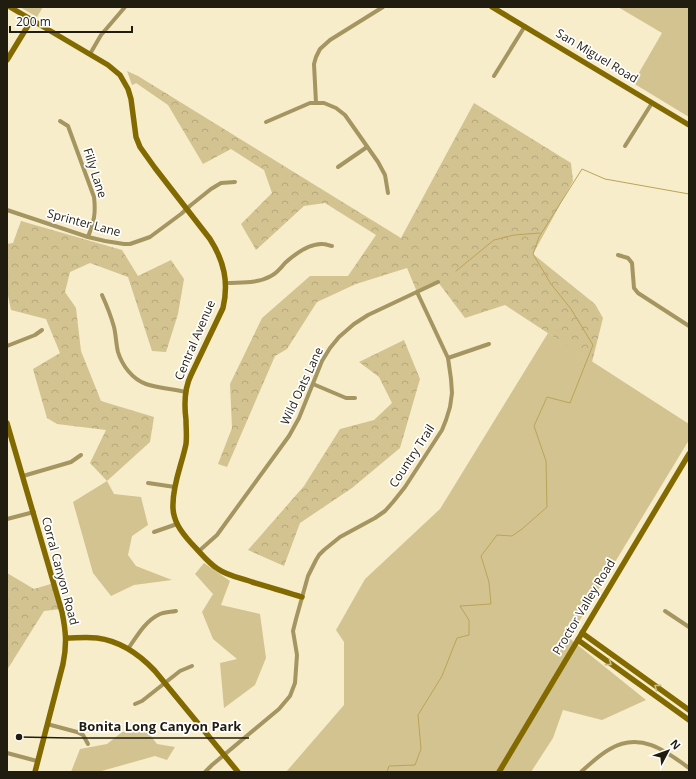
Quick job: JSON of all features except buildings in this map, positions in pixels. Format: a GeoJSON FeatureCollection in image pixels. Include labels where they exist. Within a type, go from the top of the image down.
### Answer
{"type":"FeatureCollection","features":[{"type":"Feature","properties":{"kind":"street","name":"Central Avenue"},"geometry":{"type":"LineString","coordinates":[[10,7],[115,70],[123,80],[130,94],[136,137],[140,147],[218,251],[226,283],[223,308],[190,375],[185,392],[186,442],[172,505],[176,524],[199,551],[214,566],[224,573],[302,597]]}},
{"type":"Feature","properties":{"kind":"street"},"geometry":{"type":"LineString","coordinates":[[90,54],[125,7]]}},
{"type":"Feature","properties":{"kind":"street"},"geometry":{"type":"LineString","coordinates":[[316,103],[314,64],[320,49],[330,40],[383,7]]}},
{"type":"Feature","properties":{"kind":"street","name":"San Miguel Road"},"geometry":{"type":"LineString","coordinates":[[492,7],[689,125]]}},
{"type":"Feature","properties":{"kind":"street"},"geometry":{"type":"LineString","coordinates":[[7,60],[32,19]]}},
{"type":"Feature","properties":{"kind":"street"},"geometry":{"type":"LineString","coordinates":[[494,76],[525,26]]}},
{"type":"Feature","properties":{"kind":"street"},"geometry":{"type":"LineString","coordinates":[[625,146],[652,102]]}},
{"type":"Feature","properties":{"kind":"street"},"geometry":{"type":"LineString","coordinates":[[266,122],[310,103],[328,104],[336,108],[342,112],[378,162],[385,175],[388,193]]}},
{"type":"Feature","properties":{"kind":"street","name":"Filly Lane"},"geometry":{"type":"LineString","coordinates":[[60,121],[68,126],[94,197],[94,219],[88,237]]}},
{"type":"Feature","properties":{"kind":"street"},"geometry":{"type":"LineString","coordinates":[[338,167],[367,147]]}},
{"type":"Feature","properties":{"kind":"street","name":"Sprinter Lane"},"geometry":{"type":"LineString","coordinates":[[7,210],[88,237],[130,244],[150,237],[211,189],[221,184],[235,182]]}},
{"type":"Feature","properties":{"kind":"street"},"geometry":{"type":"LineString","coordinates":[[226,283],[247,283],[261,280],[272,275],[292,257],[311,246],[324,244],[332,246]]}},
{"type":"Feature","properties":{"kind":"street"},"geometry":{"type":"LineString","coordinates":[[618,255],[628,258],[632,263],[634,288],[638,293],[689,326]]}},
{"type":"Feature","properties":{"kind":"street","name":"Wild Oats Lane"},"geometry":{"type":"LineString","coordinates":[[199,551],[217,535],[289,436],[299,418],[326,354],[334,343],[344,332],[362,318],[438,282]]}},
{"type":"Feature","properties":{"kind":"street","name":"Country Trail"},"geometry":{"type":"LineString","coordinates":[[205,772],[279,709],[292,692],[296,680],[297,655],[293,631],[308,576],[319,554],[340,537],[385,511],[405,487],[442,430],[448,414],[452,393],[448,358],[418,292]]}},
{"type":"Feature","properties":{"kind":"street"},"geometry":{"type":"LineString","coordinates":[[102,295],[109,309],[115,328],[119,355],[126,369],[137,379],[146,384],[185,392]]}},
{"type":"Feature","properties":{"kind":"street"},"geometry":{"type":"LineString","coordinates":[[7,346],[35,335],[42,330]]}},
{"type":"Feature","properties":{"kind":"street"},"geometry":{"type":"LineString","coordinates":[[448,358],[488,344]]}},
{"type":"Feature","properties":{"kind":"street"},"geometry":{"type":"LineString","coordinates":[[313,384],[346,398],[355,398]]}},
{"type":"Feature","properties":{"kind":"street","name":"Corral Canyon Road"},"geometry":{"type":"LineString","coordinates":[[7,423],[9,438],[34,512],[65,625],[66,650],[34,772]]}},
{"type":"Feature","properties":{"kind":"street","name":"Proctor Valley Road"},"geometry":{"type":"LineString","coordinates":[[499,772],[689,454]]}},
{"type":"Feature","properties":{"kind":"street"},"geometry":{"type":"LineString","coordinates":[[23,476],[71,462],[81,455]]}},
{"type":"Feature","properties":{"kind":"street"},"geometry":{"type":"LineString","coordinates":[[148,483],[175,487]]}},
{"type":"Feature","properties":{"kind":"street"},"geometry":{"type":"LineString","coordinates":[[7,520],[34,512]]}},
{"type":"Feature","properties":{"kind":"street"},"geometry":{"type":"LineString","coordinates":[[154,532],[176,524]]}},
{"type":"Feature","properties":{"kind":"street"},"geometry":{"type":"LineString","coordinates":[[665,610],[689,627]]}},
{"type":"Feature","properties":{"kind":"street"},"geometry":{"type":"LineString","coordinates":[[128,649],[140,631],[149,622],[160,614],[176,611]]}},
{"type":"Feature","properties":{"kind":"street"},"geometry":{"type":"LineString","coordinates":[[582,633],[689,710]]}},
{"type":"Feature","properties":{"kind":"street"},"geometry":{"type":"LineString","coordinates":[[66,638],[98,638],[110,641],[138,655],[165,683],[238,772]]}},
{"type":"Feature","properties":{"kind":"street"},"geometry":{"type":"LineString","coordinates":[[578,640],[689,720]]}},
{"type":"Feature","properties":{"kind":"street"},"geometry":{"type":"LineString","coordinates":[[135,704],[142,701],[180,671],[192,666]]}},
{"type":"Feature","properties":{"kind":"street"},"geometry":{"type":"LineString","coordinates":[[47,724],[77,732],[83,735],[88,744]]}},
{"type":"Feature","properties":{"kind":"street"},"geometry":{"type":"LineString","coordinates":[[581,772],[610,748],[633,742],[659,747],[689,768]]}},
{"type":"Feature","properties":{"kind":"street"},"geometry":{"type":"LineString","coordinates":[[7,753],[37,761]]}},
{"type":"Feature","properties":{"kind":"green space"},"geometry":{"type":"Polygon","coordinates":[[[20,7],[43,7],[37,17],[20,7]]]}},
{"type":"Feature","properties":{"kind":"green space"},"geometry":{"type":"Polygon","coordinates":[[[618,7],[689,7],[689,117],[633,83],[662,33],[618,7]]]}},
{"type":"Feature","properties":{"kind":"green space"},"geometry":{"type":"Polygon","coordinates":[[[127,71],[138,76],[401,238],[474,103],[571,163],[573,181],[533,254],[595,304],[603,318],[592,362],[505,305],[465,318],[438,282],[417,292],[407,268],[356,284],[317,302],[287,349],[275,356],[227,467],[218,464],[232,428],[230,384],[262,318],[310,276],[348,276],[376,235],[325,203],[304,206],[256,250],[241,224],[272,193],[264,170],[231,149],[203,164],[168,105],[136,83],[132,85],[127,71]]]}},
{"type":"Feature","properties":{"kind":"green space"},"geometry":{"type":"Polygon","coordinates":[[[21,221],[122,250],[138,276],[171,260],[184,279],[178,314],[166,352],[152,351],[128,277],[90,263],[70,272],[65,292],[76,308],[81,351],[101,401],[154,417],[150,442],[107,481],[90,463],[106,430],[57,424],[47,418],[33,369],[60,353],[46,319],[11,310],[7,291],[7,244],[13,243],[21,221]]]}},
{"type":"Feature","properties":{"kind":"green space"},"geometry":{"type":"Polygon","coordinates":[[[548,333],[689,424],[689,440],[569,638],[646,700],[602,720],[563,710],[553,738],[531,772],[286,772],[344,705],[344,642],[336,630],[365,579],[440,509],[548,333]]]}},
{"type":"Feature","properties":{"kind":"green space"},"geometry":{"type":"Polygon","coordinates":[[[404,340],[420,379],[400,448],[352,488],[300,523],[284,566],[248,550],[304,486],[340,429],[374,420],[392,403],[379,377],[359,362],[404,340]]]}},
{"type":"Feature","properties":{"kind":"green space"},"geometry":{"type":"Polygon","coordinates":[[[107,481],[114,494],[141,497],[148,525],[132,536],[128,555],[136,566],[172,580],[134,585],[111,596],[93,573],[73,502],[107,481]]]}},
{"type":"Feature","properties":{"kind":"green space"},"geometry":{"type":"Polygon","coordinates":[[[204,563],[230,581],[221,605],[260,614],[266,658],[255,685],[224,708],[220,663],[237,659],[213,639],[202,612],[213,594],[195,574],[204,563]]]}},
{"type":"Feature","properties":{"kind":"green space"},"geometry":{"type":"Polygon","coordinates":[[[7,573],[34,589],[54,583],[61,609],[44,611],[7,670],[7,573]]]}},
{"type":"Feature","properties":{"kind":"green space"},"geometry":{"type":"Polygon","coordinates":[[[147,731],[157,744],[175,747],[167,760],[155,756],[98,772],[71,772],[80,749],[107,744],[122,732],[147,731]]]}},
{"type":"Feature","properties":{"kind":"waterway"},"geometry":{"type":"LineString","coordinates":[[387,772],[389,766],[415,765],[421,749],[418,715],[442,676],[457,638],[469,635],[469,620],[460,606],[491,604],[489,582],[481,556],[497,535],[512,536],[547,507],[546,461],[534,426],[547,397],[570,403],[593,345],[571,309],[551,284],[533,254],[539,237],[582,169],[605,179],[689,194]]}},
{"type":"Feature","properties":{"kind":"waterway"},"geometry":{"type":"LineString","coordinates":[[456,271],[494,240],[514,235],[540,233]]}},
{"type":"Feature","properties":{"kind":"place","name":"Bonita Long Canyon Park"},"geometry":{"type":"Point","coordinates":[19,737]}}]}
